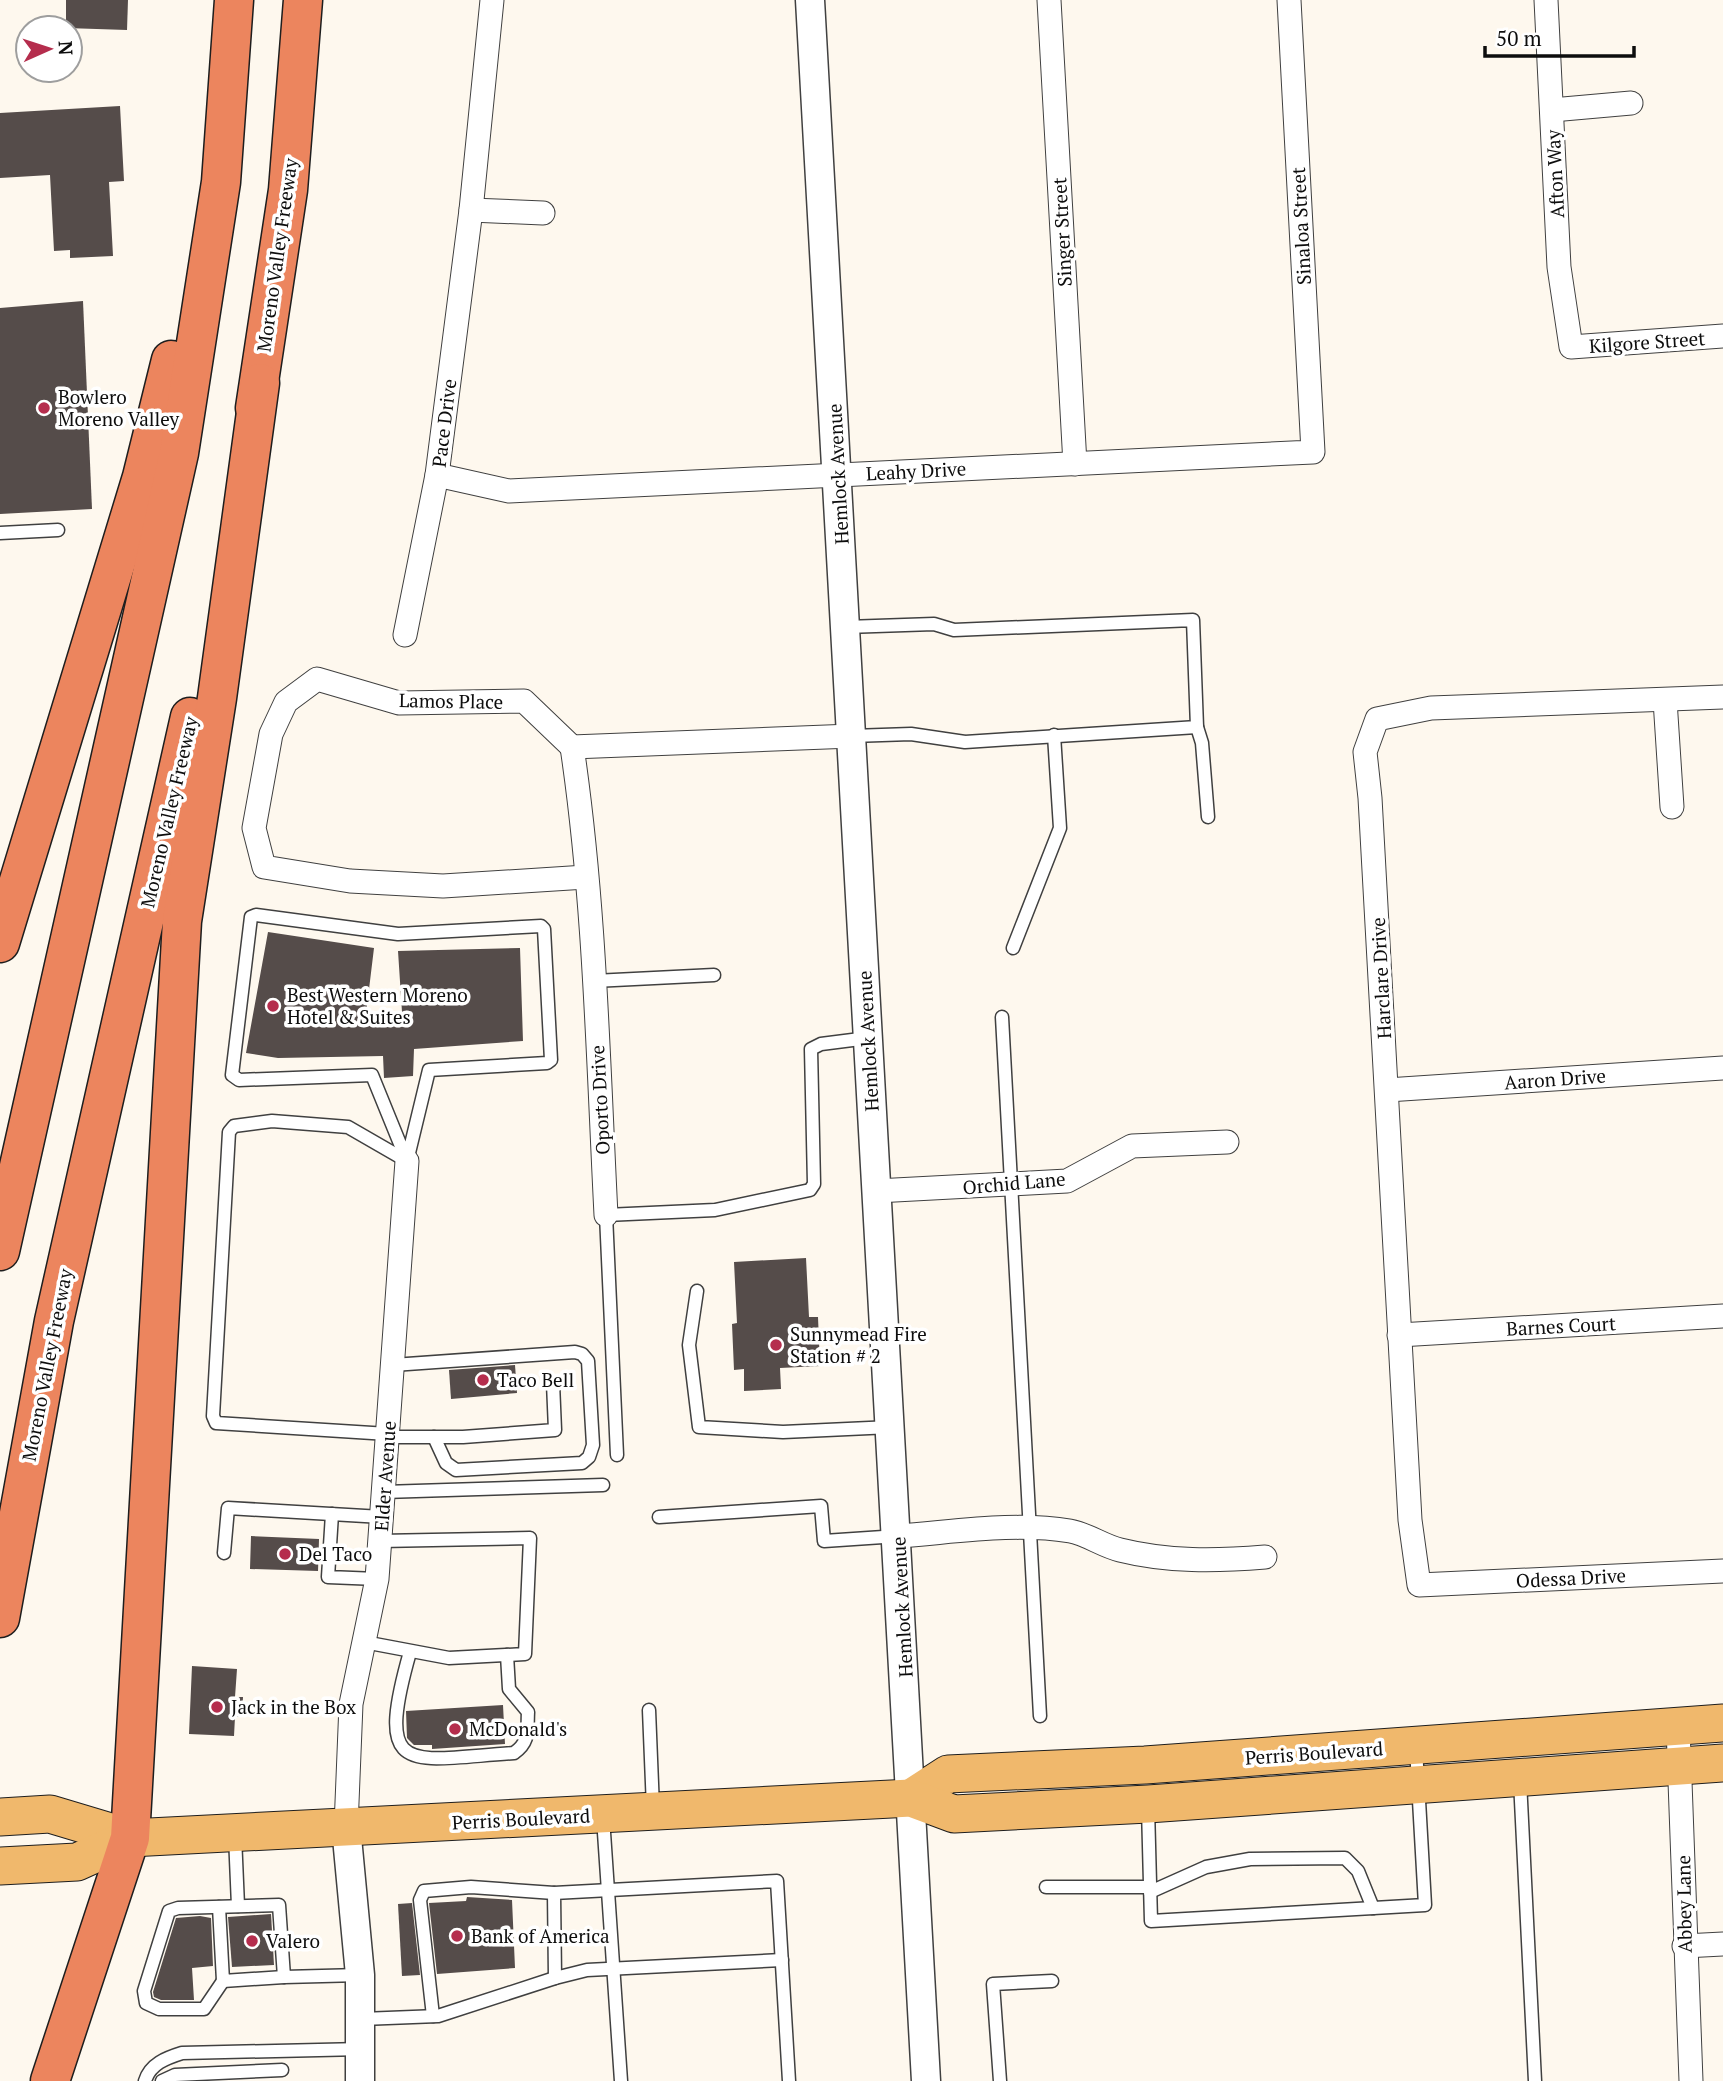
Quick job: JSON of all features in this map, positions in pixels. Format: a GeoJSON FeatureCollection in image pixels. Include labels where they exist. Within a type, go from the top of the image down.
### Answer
{"type":"FeatureCollection","features":[{"type":"Feature","properties":{"kind":"highway"},"geometry":{"type":"LineString","coordinates":[[0,1251],[179,453],[221,182],[234,0]]}},
{"type":"Feature","properties":{"kind":"highway","name":"Moreno Valley Freeway"},"geometry":{"type":"LineString","coordinates":[[0,1618],[54,1321],[185,741],[260,383],[288,190],[303,0]]}},
{"type":"Feature","properties":{"kind":"highway"},"geometry":{"type":"LineString","coordinates":[[0,943],[142,477],[185,303],[229,77]]}},
{"type":"Feature","properties":{"kind":"highway"},"geometry":{"type":"LineString","coordinates":[[50,2081],[130,1838],[182,920],[217,698],[260,383]]}},
{"type":"Feature","properties":{"kind":"main road","name":"Perris Boulevard"},"geometry":{"type":"LineString","coordinates":[[912,1798],[948,1774],[1145,1765],[1723,1723]]}},
{"type":"Feature","properties":{"kind":"main road","name":"Perris Boulevard"},"geometry":{"type":"LineString","coordinates":[[0,1817],[50,1814],[130,1838],[912,1798],[954,1814],[1148,1804],[1723,1763]]}},
{"type":"Feature","properties":{"kind":"main road","name":"Perris Boulevard"},"geometry":{"type":"LineString","coordinates":[[0,1866],[77,1862],[130,1838]]}},
{"type":"Feature","properties":{"kind":"street","name":"Pace Drive"},"geometry":{"type":"LineString","coordinates":[[405,635],[437,475],[471,210],[492,0]]}},
{"type":"Feature","properties":{"kind":"street","name":"Hemlock Avenue"},"geometry":{"type":"LineString","coordinates":[[810,0],[839,475],[926,2081]]}},
{"type":"Feature","properties":{"kind":"street","name":"Singer Street"},"geometry":{"type":"LineString","coordinates":[[1049,0],[1075,464]]}},
{"type":"Feature","properties":{"kind":"street","name":"Sinaloa Street"},"geometry":{"type":"LineString","coordinates":[[1289,0],[1313,452]]}},
{"type":"Feature","properties":{"kind":"street","name":"Afton Way"},"geometry":{"type":"LineString","coordinates":[[1546,0],[1559,267],[1571,347]]}},
{"type":"Feature","properties":{"kind":"street"},"geometry":{"type":"LineString","coordinates":[[1552,110],[1631,103]]}},
{"type":"Feature","properties":{"kind":"street"},"geometry":{"type":"LineString","coordinates":[[471,210],[543,213]]}},
{"type":"Feature","properties":{"kind":"street","name":"Kilgore Street"},"geometry":{"type":"LineString","coordinates":[[1571,347],[1723,337]]}},
{"type":"Feature","properties":{"kind":"street","name":"Leahy Drive"},"geometry":{"type":"LineString","coordinates":[[437,475],[509,491],[1313,452]]}},
{"type":"Feature","properties":{"kind":"street","name":"Lamos Place"},"geometry":{"type":"LineString","coordinates":[[572,747],[524,701],[399,703],[317,680],[286,702],[271,734],[254,828],[264,867],[350,881],[443,886],[586,877]]}},
{"type":"Feature","properties":{"kind":"street","name":"Harclare Drive"},"geometry":{"type":"LineString","coordinates":[[1419,1585],[1410,1520],[1387,1090],[1365,752],[1377,719],[1431,708],[1723,696]]}},
{"type":"Feature","properties":{"kind":"street"},"geometry":{"type":"LineString","coordinates":[[1665,700],[1672,807]]}},
{"type":"Feature","properties":{"kind":"street"},"geometry":{"type":"LineString","coordinates":[[572,747],[852,736]]}},
{"type":"Feature","properties":{"kind":"street","name":"Oporto Drive"},"geometry":{"type":"LineString","coordinates":[[572,747],[582,811],[606,1215]]}},
{"type":"Feature","properties":{"kind":"street","name":"Aaron Drive"},"geometry":{"type":"LineString","coordinates":[[1387,1090],[1723,1068]]}},
{"type":"Feature","properties":{"kind":"street","name":"Orchid Lane"},"geometry":{"type":"LineString","coordinates":[[876,1191],[1067,1181],[1132,1146],[1227,1142]]}},
{"type":"Feature","properties":{"kind":"street","name":"Elder Avenue"},"geometry":{"type":"LineString","coordinates":[[360,2081],[360,1975],[346,1827],[351,1703],[377,1579],[407,1161]]}},
{"type":"Feature","properties":{"kind":"street","name":"Barnes Court"},"geometry":{"type":"LineString","coordinates":[[1399,1335],[1723,1316]]}},
{"type":"Feature","properties":{"kind":"street"},"geometry":{"type":"LineString","coordinates":[[898,1536],[1031,1526],[1074,1531],[1119,1550],[1177,1559],[1211,1561],[1265,1557]]}},
{"type":"Feature","properties":{"kind":"street","name":"Odessa Drive"},"geometry":{"type":"LineString","coordinates":[[1419,1585],[1723,1571]]}},
{"type":"Feature","properties":{"kind":"street","name":"Abbey Lane"},"geometry":{"type":"LineString","coordinates":[[1678,1727],[1682,1766],[1684,1946],[1691,2081]]}},
{"type":"Feature","properties":{"kind":"street"},"geometry":{"type":"LineString","coordinates":[[1684,1946],[1723,1944]]}},
{"type":"Feature","properties":{"kind":"lane"},"geometry":{"type":"LineString","coordinates":[[0,533],[58,530]]}},
{"type":"Feature","properties":{"kind":"lane"},"geometry":{"type":"LineString","coordinates":[[846,627],[934,624],[954,630],[1193,620],[1197,727],[1202,743],[1208,817]]}},
{"type":"Feature","properties":{"kind":"lane"},"geometry":{"type":"LineString","coordinates":[[852,736],[911,734],[965,742],[1197,727]]}},
{"type":"Feature","properties":{"kind":"lane"},"geometry":{"type":"LineString","coordinates":[[1013,948],[1060,828],[1054,736]]}},
{"type":"Feature","properties":{"kind":"lane"},"geometry":{"type":"LineString","coordinates":[[256,915],[398,934],[541,926],[544,929],[551,1060],[547,1063],[429,1070],[407,1161],[372,1075],[239,1080],[232,1075],[251,918],[256,915]]}},
{"type":"Feature","properties":{"kind":"lane"},"geometry":{"type":"LineString","coordinates":[[594,981],[714,975]]}},
{"type":"Feature","properties":{"kind":"lane"},"geometry":{"type":"LineString","coordinates":[[1002,1017],[1040,1716]]}},
{"type":"Feature","properties":{"kind":"lane"},"geometry":{"type":"LineString","coordinates":[[606,1215],[715,1210],[810,1190],[814,1184],[811,1049],[821,1044],[868,1038]]}},
{"type":"Feature","properties":{"kind":"lane"},"geometry":{"type":"LineString","coordinates":[[407,1161],[348,1127],[272,1121],[234,1126],[229,1132],[213,1416],[216,1423],[434,1437],[555,1430],[553,1383]]}},
{"type":"Feature","properties":{"kind":"lane","name":"Oporto Drive"},"geometry":{"type":"LineString","coordinates":[[606,1215],[617,1455]]}},
{"type":"Feature","properties":{"kind":"lane"},"geometry":{"type":"LineString","coordinates":[[697,1291],[689,1345],[699,1427],[783,1432],[891,1427]]}},
{"type":"Feature","properties":{"kind":"lane"},"geometry":{"type":"LineString","coordinates":[[393,1365],[575,1352],[582,1354],[588,1361],[593,1445],[589,1457],[582,1463],[456,1470],[446,1463],[434,1437]]}},
{"type":"Feature","properties":{"kind":"lane"},"geometry":{"type":"LineString","coordinates":[[384,1492],[603,1485]]}},
{"type":"Feature","properties":{"kind":"lane"},"geometry":{"type":"LineString","coordinates":[[659,1517],[821,1506],[824,1541],[898,1536]]}},
{"type":"Feature","properties":{"kind":"lane"},"geometry":{"type":"LineString","coordinates":[[224,1553],[228,1508],[382,1517]]}},
{"type":"Feature","properties":{"kind":"lane"},"geometry":{"type":"LineString","coordinates":[[332,1514],[328,1577],[377,1579]]}},
{"type":"Feature","properties":{"kind":"lane"},"geometry":{"type":"LineString","coordinates":[[364,1642],[449,1658],[525,1654],[530,1538],[380,1541]]}},
{"type":"Feature","properties":{"kind":"lane"},"geometry":{"type":"LineString","coordinates":[[410,1652],[396,1700],[397,1740],[405,1753],[422,1759],[513,1753],[523,1747],[527,1738],[528,1712],[509,1689],[508,1655]]}},
{"type":"Feature","properties":{"kind":"lane"},"geometry":{"type":"LineString","coordinates":[[649,1710],[653,1812]]}},
{"type":"Feature","properties":{"kind":"lane"},"geometry":{"type":"LineString","coordinates":[[1148,1804],[1151,1921],[1425,1905],[1416,1785],[1416,1745]]}},
{"type":"Feature","properties":{"kind":"lane"},"geometry":{"type":"LineString","coordinates":[[1520,1777],[1535,2081]]}},
{"type":"Feature","properties":{"kind":"lane"},"geometry":{"type":"LineString","coordinates":[[603,1815],[621,2081]]}},
{"type":"Feature","properties":{"kind":"lane"},"geometry":{"type":"LineString","coordinates":[[234,1833],[237,1906]]}},
{"type":"Feature","properties":{"kind":"lane"},"geometry":{"type":"LineString","coordinates":[[1046,1887],[1150,1889],[1206,1867],[1250,1859],[1345,1858],[1358,1871],[1373,1908]]}},
{"type":"Feature","properties":{"kind":"lane"},"geometry":{"type":"LineString","coordinates":[[433,2016],[420,1900],[424,1891],[471,1887],[510,1892],[554,1893],[777,1881],[789,2081]]}},
{"type":"Feature","properties":{"kind":"lane"},"geometry":{"type":"LineString","coordinates":[[554,1893],[555,1978]]}},
{"type":"Feature","properties":{"kind":"lane"},"geometry":{"type":"LineString","coordinates":[[219,1907],[223,1981],[204,2008],[152,2008],[146,2003],[144,1991],[169,1911],[178,1908],[279,1905],[284,1977]]}},
{"type":"Feature","properties":{"kind":"lane"},"geometry":{"type":"LineString","coordinates":[[362,2019],[433,2016],[587,1970],[782,1961]]}},
{"type":"Feature","properties":{"kind":"lane"},"geometry":{"type":"LineString","coordinates":[[223,1981],[360,1975]]}},
{"type":"Feature","properties":{"kind":"lane"},"geometry":{"type":"LineString","coordinates":[[1000,2081],[993,1984],[1052,1981]]}},
{"type":"Feature","properties":{"kind":"lane"},"geometry":{"type":"LineString","coordinates":[[145,2081],[147,2072],[164,2058],[182,2053],[362,2049]]}},
{"type":"Feature","properties":{"kind":"lane"},"geometry":{"type":"LineString","coordinates":[[162,2081],[175,2075],[282,2076],[283,2052]]}},
{"type":"Feature","properties":{"kind":"building"},"geometry":{"type":"Polygon","coordinates":[[[66,0],[128,0],[127,30],[84,29],[84,14],[66,14],[66,0]]]}},
{"type":"Feature","properties":{"kind":"building"},"geometry":{"type":"Polygon","coordinates":[[[120,106],[124,181],[109,182],[113,256],[70,258],[70,250],[54,251],[50,175],[0,178],[0,113],[120,106]]]}},
{"type":"Feature","properties":{"kind":"building","name":"Bowlero Moreno Valley"},"geometry":{"type":"Polygon","coordinates":[[[83,301],[92,509],[0,514],[0,308],[83,301]]]}},
{"type":"Feature","properties":{"kind":"building","name":"Best Western Moreno Hotel & Suites"},"geometry":{"type":"Polygon","coordinates":[[[268,932],[374,948],[366,1014],[402,1012],[398,951],[520,948],[523,1041],[414,1049],[413,1076],[384,1078],[383,1056],[278,1058],[246,1053],[268,932]]]}},
{"type":"Feature","properties":{"kind":"building","name":"Sunnymead Fire Station # 2"},"geometry":{"type":"Polygon","coordinates":[[[806,1258],[809,1317],[818,1317],[820,1366],[780,1368],[781,1389],[744,1391],[744,1369],[734,1370],[732,1324],[737,1323],[734,1262],[806,1258]]]}},
{"type":"Feature","properties":{"kind":"building","name":"Taco Bell"},"geometry":{"type":"Polygon","coordinates":[[[515,1365],[517,1393],[451,1399],[449,1370],[515,1365]]]}},
{"type":"Feature","properties":{"kind":"building","name":"Del Taco"},"geometry":{"type":"Polygon","coordinates":[[[251,1536],[319,1539],[318,1571],[250,1569],[251,1536]]]}},
{"type":"Feature","properties":{"kind":"building","name":"Jack in the Box"},"geometry":{"type":"Polygon","coordinates":[[[192,1666],[237,1669],[235,1697],[243,1697],[242,1717],[235,1717],[234,1736],[189,1734],[192,1666]]]}},
{"type":"Feature","properties":{"kind":"building","name":"McDonald's"},"geometry":{"type":"Polygon","coordinates":[[[503,1705],[505,1744],[432,1749],[432,1745],[414,1745],[407,1738],[406,1711],[503,1705]]]}},
{"type":"Feature","properties":{"kind":"building","name":"Bank of America"},"geometry":{"type":"Polygon","coordinates":[[[467,1897],[512,1900],[515,1968],[437,1974],[429,1903],[466,1901],[467,1897]]]}},
{"type":"Feature","properties":{"kind":"building"},"geometry":{"type":"Polygon","coordinates":[[[412,1903],[420,1975],[402,1976],[398,1904],[412,1903]]]}},
{"type":"Feature","properties":{"kind":"building","name":"Valero"},"geometry":{"type":"Polygon","coordinates":[[[271,1914],[274,1965],[232,1967],[228,1917],[271,1914]]]}},
{"type":"Feature","properties":{"kind":"building"},"geometry":{"type":"Polygon","coordinates":[[[176,1918],[211,1918],[213,1966],[192,1968],[194,2000],[161,2000],[154,1997],[153,1992],[176,1918]]]}},
{"type":"Feature","properties":{"kind":"place","name":"Bowlero Moreno Valley"},"geometry":{"type":"Point","coordinates":[44,408]}},
{"type":"Feature","properties":{"kind":"place","name":"Best Western Moreno Hotel & Suites"},"geometry":{"type":"Point","coordinates":[273,1006]}},
{"type":"Feature","properties":{"kind":"place","name":"Sunnymead Fire Station # 2"},"geometry":{"type":"Point","coordinates":[776,1345]}},
{"type":"Feature","properties":{"kind":"place","name":"Taco Bell"},"geometry":{"type":"Point","coordinates":[483,1380]}},
{"type":"Feature","properties":{"kind":"place","name":"Del Taco"},"geometry":{"type":"Point","coordinates":[285,1554]}},
{"type":"Feature","properties":{"kind":"place","name":"Jack in the Box"},"geometry":{"type":"Point","coordinates":[217,1707]}},
{"type":"Feature","properties":{"kind":"place","name":"McDonald's"},"geometry":{"type":"Point","coordinates":[455,1729]}},
{"type":"Feature","properties":{"kind":"place","name":"Bank of America"},"geometry":{"type":"Point","coordinates":[457,1936]}},
{"type":"Feature","properties":{"kind":"place","name":"Valero"},"geometry":{"type":"Point","coordinates":[252,1941]}}]}
